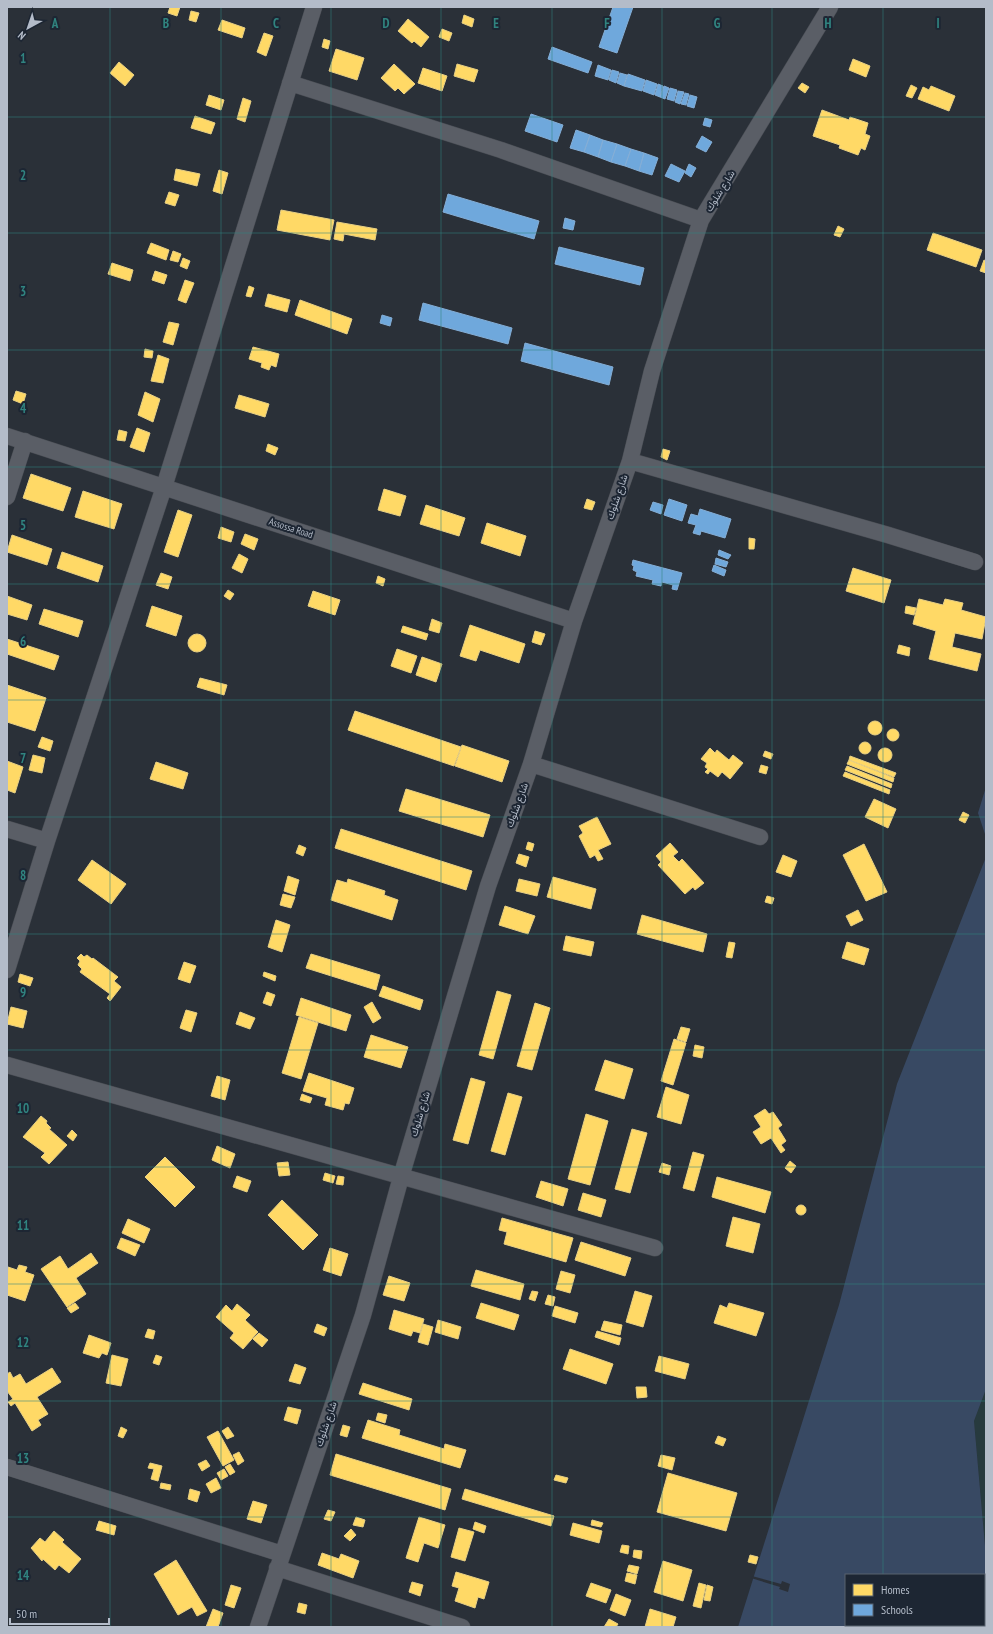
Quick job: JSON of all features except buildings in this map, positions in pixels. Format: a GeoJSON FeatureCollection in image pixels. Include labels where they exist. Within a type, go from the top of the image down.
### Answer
{"type":"FeatureCollection","features":[{"type":"Feature","properties":{"kind":"street"},"geometry":{"type":"LineString","coordinates":[[7,970],[47,841],[164,487],[314,7]]}},
{"type":"Feature","properties":{"kind":"street","name":"شارع شلوك"},"geometry":{"type":"LineString","coordinates":[[258,1627],[363,1315],[401,1177],[488,886],[532,764],[574,621],[630,462],[652,371],[701,220],[830,7]]}},
{"type":"Feature","properties":{"kind":"street"},"geometry":{"type":"LineString","coordinates":[[290,83],[501,150],[701,220]]}},
{"type":"Feature","properties":{"kind":"street","name":"Assossa Road"},"geometry":{"type":"LineString","coordinates":[[7,436],[574,621]]}},
{"type":"Feature","properties":{"kind":"street"},"geometry":{"type":"LineString","coordinates":[[7,497],[24,441]]}},
{"type":"Feature","properties":{"kind":"street"},"geometry":{"type":"LineString","coordinates":[[630,462],[888,534],[975,562]]}},
{"type":"Feature","properties":{"kind":"street"},"geometry":{"type":"LineString","coordinates":[[532,764],[760,836]]}},
{"type":"Feature","properties":{"kind":"street"},"geometry":{"type":"LineString","coordinates":[[7,829],[47,841]]}},
{"type":"Feature","properties":{"kind":"street"},"geometry":{"type":"LineString","coordinates":[[7,1065],[656,1248]]}},
{"type":"Feature","properties":{"kind":"street"},"geometry":{"type":"LineString","coordinates":[[7,1467],[279,1561],[462,1627]]}},
{"type":"Feature","properties":{"kind":"green space"},"geometry":{"type":"Polygon","coordinates":[[[986,1389],[986,1557],[974,1421],[986,1389]]]}},
{"type":"Feature","properties":{"kind":"water"},"geometry":{"type":"Polygon","coordinates":[[[986,787],[986,837],[978,813],[986,787]]]}},
{"type":"Feature","properties":{"kind":"water"},"geometry":{"type":"Polygon","coordinates":[[[986,857],[986,1389],[974,1421],[986,1557],[986,1627],[738,1627],[839,1305],[897,1084],[986,857]]]}},
{"type":"Feature","properties":{"kind":"pier"},"geometry":{"type":"Polygon","coordinates":[[[752,1576],[781,1584],[782,1581],[790,1584],[788,1592],[779,1589],[780,1587],[751,1578],[752,1576]]]}}]}
